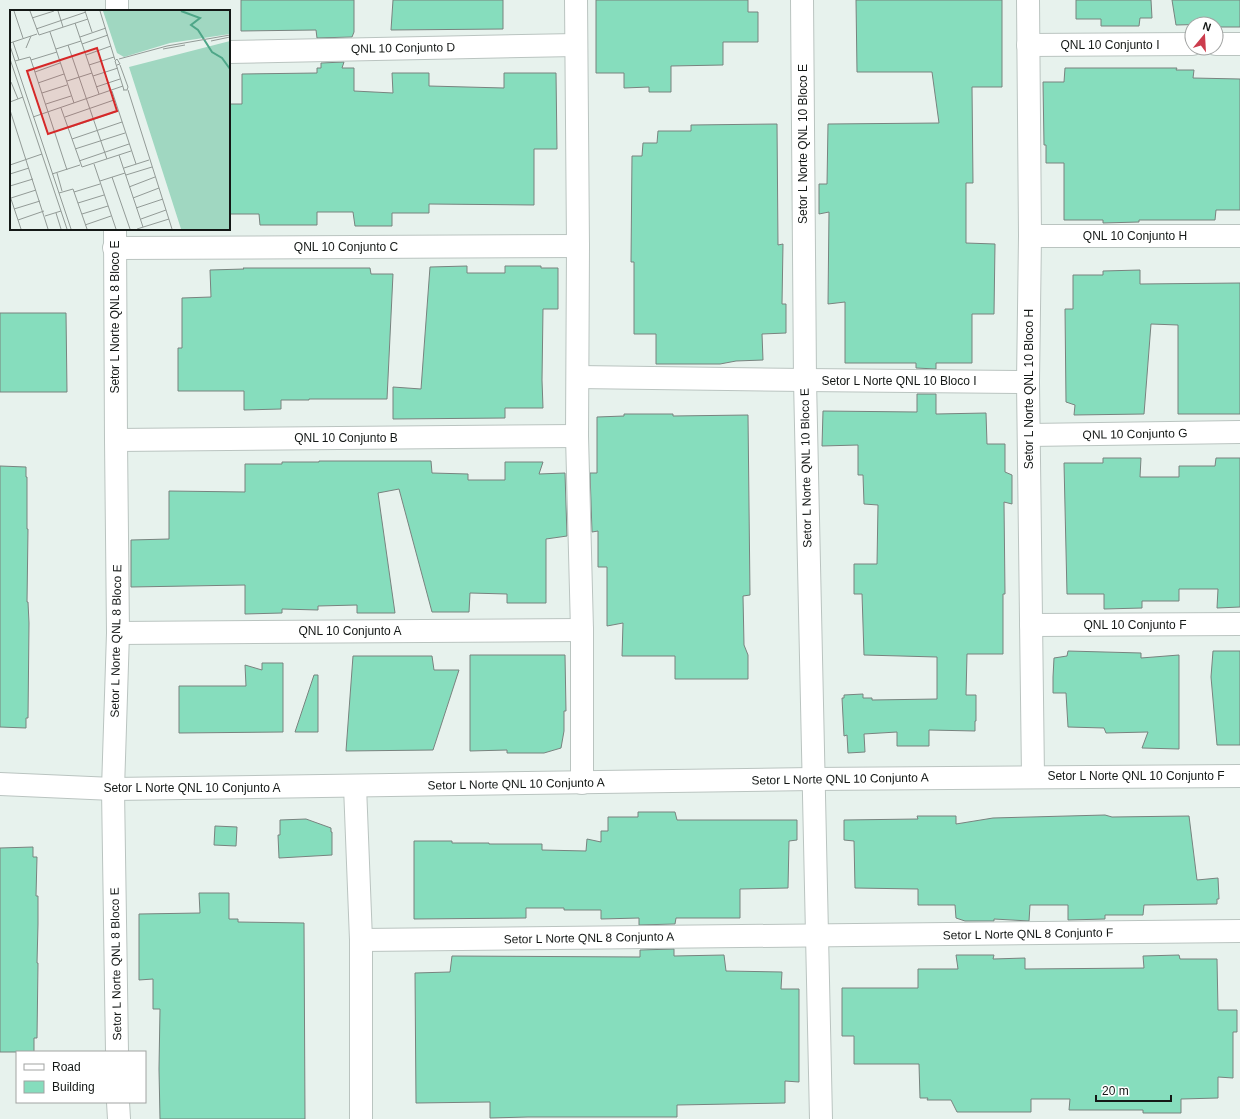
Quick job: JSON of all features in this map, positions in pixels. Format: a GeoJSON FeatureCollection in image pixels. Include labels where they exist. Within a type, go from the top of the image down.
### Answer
{"type":"FeatureCollection","features":[{"type":"Feature","properties":{"kind":"street"},"geometry":{"type":"LineString","coordinates":[[576,0],[578,246],[577,436],[582,630],[582,783]]}},
{"type":"Feature","properties":{"kind":"street","name":"Setor L Norte QNL 10 Bloco E"},"geometry":{"type":"LineString","coordinates":[[802,0],[804,380],[821,1119]]}},
{"type":"Feature","properties":{"kind":"street","name":"Setor L Norte QNL 10 Bloco H"},"geometry":{"type":"LineString","coordinates":[[1028,0],[1030,236],[1028,382],[1033,777]]}},
{"type":"Feature","properties":{"kind":"street","name":"QNL 10 Conjunto I"},"geometry":{"type":"LineString","coordinates":[[1028,45],[1184,44]]}},
{"type":"Feature","properties":{"kind":"street"},"geometry":{"type":"LineString","coordinates":[[1224,44],[1240,44]]}},
{"type":"Feature","properties":{"kind":"street","name":"QNL 10 Conjunto D"},"geometry":{"type":"LineString","coordinates":[[230,52],[576,45]]}},
{"type":"Feature","properties":{"kind":"street","name":"QNL 10 Conjunto H"},"geometry":{"type":"LineString","coordinates":[[1030,236],[1240,236]]}},
{"type":"Feature","properties":{"kind":"street","name":"QNL 10 Conjunto C"},"geometry":{"type":"LineString","coordinates":[[115,238],[578,246]]}},
{"type":"Feature","properties":{"kind":"street","name":"Setor L Norte QNL 8 Bloco E"},"geometry":{"type":"LineString","coordinates":[[115,238],[118,633],[113,789],[117,1051]]}},
{"type":"Feature","properties":{"kind":"street","name":"Setor L Norte QNL 10 Bloco I"},"geometry":{"type":"LineString","coordinates":[[578,377],[1028,382]]}},
{"type":"Feature","properties":{"kind":"street","name":"QNL 10 Conjunto G"},"geometry":{"type":"LineString","coordinates":[[1029,435],[1240,432]]}},
{"type":"Feature","properties":{"kind":"street","name":"QNL 10 Conjunto B"},"geometry":{"type":"LineString","coordinates":[[116,440],[577,436]]}},
{"type":"Feature","properties":{"kind":"street","name":"QNL 10 Conjunto F"},"geometry":{"type":"LineString","coordinates":[[1031,625],[1240,624]]}},
{"type":"Feature","properties":{"kind":"street","name":"QNL 10 Conjunto A"},"geometry":{"type":"LineString","coordinates":[[118,633],[582,630]]}},
{"type":"Feature","properties":{"kind":"street","name":"Setor L Norte QNL 10 Conjunto F"},"geometry":{"type":"LineString","coordinates":[[1033,777],[1240,776]]}},
{"type":"Feature","properties":{"kind":"street","name":"Setor L Norte QNL 10 Conjunto A"},"geometry":{"type":"LineString","coordinates":[[0,784],[113,789],[1033,777]]}},
{"type":"Feature","properties":{"kind":"street"},"geometry":{"type":"LineString","coordinates":[[355,786],[361,940],[361,1119]]}},
{"type":"Feature","properties":{"kind":"street","name":"Setor L Norte QNL 8 Conjunto F"},"geometry":{"type":"LineString","coordinates":[[817,936],[1240,931]]}},
{"type":"Feature","properties":{"kind":"street","name":"Setor L Norte QNL 8 Conjunto A"},"geometry":{"type":"LineString","coordinates":[[361,940],[817,936]]}},
{"type":"Feature","properties":{"kind":"street"},"geometry":{"type":"LineString","coordinates":[[118,1103],[119,1119]]}},
{"type":"Feature","properties":{"kind":"building"},"geometry":{"type":"Polygon","coordinates":[[[241,0],[354,0],[354,32],[352,37],[317,38],[316,30],[241,31],[241,0]]]}},
{"type":"Feature","properties":{"kind":"building"},"geometry":{"type":"Polygon","coordinates":[[[393,0],[503,0],[503,29],[391,30],[393,0]]]}},
{"type":"Feature","properties":{"kind":"building"},"geometry":{"type":"Polygon","coordinates":[[[596,0],[748,0],[748,12],[758,12],[758,42],[723,42],[723,65],[671,66],[671,92],[649,92],[649,87],[624,88],[624,73],[596,73],[596,0]]]}},
{"type":"Feature","properties":{"kind":"building"},"geometry":{"type":"Polygon","coordinates":[[[856,0],[1002,0],[1002,87],[972,87],[973,183],[966,183],[966,243],[995,244],[994,314],[972,314],[972,363],[936,363],[936,369],[916,368],[916,363],[845,363],[845,302],[828,304],[829,212],[819,214],[819,184],[827,184],[828,124],[939,123],[932,72],[857,72],[856,0]]]}},
{"type":"Feature","properties":{"kind":"building"},"geometry":{"type":"Polygon","coordinates":[[[1076,0],[1151,0],[1152,18],[1140,18],[1139,26],[1101,26],[1101,19],[1076,19],[1076,0]]]}},
{"type":"Feature","properties":{"kind":"building"},"geometry":{"type":"Polygon","coordinates":[[[1172,0],[1240,0],[1240,27],[1224,27],[1224,16],[1184,16],[1184,25],[1176,25],[1172,0]]]}},
{"type":"Feature","properties":{"kind":"building"},"geometry":{"type":"Polygon","coordinates":[[[344,62],[342,68],[354,68],[354,91],[393,93],[392,73],[429,73],[429,86],[504,88],[504,73],[556,73],[557,149],[534,149],[534,205],[429,204],[429,213],[392,213],[392,226],[355,226],[353,212],[317,212],[317,225],[260,225],[259,214],[230,214],[230,104],[242,104],[242,74],[317,73],[317,68],[321,68],[321,63],[344,62]]]}},
{"type":"Feature","properties":{"kind":"building"},"geometry":{"type":"Polygon","coordinates":[[[1065,68],[1177,68],[1176,70],[1194,70],[1193,78],[1240,79],[1240,210],[1216,210],[1215,220],[1139,220],[1139,222],[1103,223],[1103,220],[1064,220],[1064,163],[1046,163],[1046,145],[1044,145],[1043,82],[1064,82],[1065,68]]]}},
{"type":"Feature","properties":{"kind":"building"},"geometry":{"type":"Polygon","coordinates":[[[777,124],[778,245],[783,244],[782,304],[786,304],[786,333],[762,334],[763,360],[736,361],[720,364],[656,364],[656,334],[634,334],[634,262],[631,262],[632,156],[642,156],[643,143],[657,143],[658,131],[691,131],[691,125],[777,124]]]}},
{"type":"Feature","properties":{"kind":"building"},"geometry":{"type":"Polygon","coordinates":[[[467,266],[467,273],[505,273],[505,266],[541,266],[541,268],[558,268],[558,309],[543,309],[543,408],[505,408],[505,418],[393,419],[393,387],[421,389],[430,267],[467,266]]]}},
{"type":"Feature","properties":{"kind":"building"},"geometry":{"type":"Polygon","coordinates":[[[243,268],[370,268],[371,274],[393,274],[387,399],[281,400],[281,409],[244,410],[244,391],[178,391],[178,348],[182,348],[182,298],[211,297],[210,270],[244,269],[243,268]]]}},
{"type":"Feature","properties":{"kind":"building"},"geometry":{"type":"Polygon","coordinates":[[[1140,270],[1140,284],[1240,283],[1240,414],[1178,414],[1178,325],[1151,324],[1144,414],[1074,415],[1075,405],[1066,402],[1065,309],[1073,309],[1073,275],[1103,275],[1103,271],[1140,270]]]}},
{"type":"Feature","properties":{"kind":"building"},"geometry":{"type":"Polygon","coordinates":[[[0,313],[66,313],[67,392],[0,392],[0,313]]]}},
{"type":"Feature","properties":{"kind":"building"},"geometry":{"type":"Polygon","coordinates":[[[917,394],[936,394],[936,414],[986,413],[987,444],[1005,444],[1005,472],[1012,475],[1012,504],[1004,502],[1005,594],[1003,594],[1003,654],[967,654],[966,695],[976,695],[975,731],[929,730],[929,746],[897,746],[897,732],[864,734],[865,752],[848,753],[847,735],[844,736],[842,698],[844,698],[844,695],[863,694],[863,698],[872,698],[872,700],[937,699],[937,657],[864,655],[862,594],[854,594],[854,564],[877,564],[878,505],[864,504],[863,475],[858,475],[858,445],[822,446],[823,411],[917,412],[917,394]]]}},
{"type":"Feature","properties":{"kind":"building"},"geometry":{"type":"Polygon","coordinates":[[[624,414],[673,414],[673,416],[748,415],[750,595],[743,596],[744,645],[748,655],[748,679],[675,679],[675,656],[622,656],[623,623],[607,626],[607,567],[598,567],[598,531],[592,532],[590,473],[597,473],[597,417],[624,416],[624,414]]]}},
{"type":"Feature","properties":{"kind":"building"},"geometry":{"type":"Polygon","coordinates":[[[1103,458],[1141,458],[1140,477],[1179,477],[1179,466],[1215,466],[1216,458],[1240,458],[1240,607],[1217,608],[1218,589],[1179,589],[1179,601],[1142,601],[1142,608],[1104,609],[1104,594],[1067,594],[1064,463],[1103,463],[1103,458]]]}},
{"type":"Feature","properties":{"kind":"building"},"geometry":{"type":"Polygon","coordinates":[[[431,461],[432,473],[468,474],[468,480],[505,480],[505,462],[543,462],[539,474],[565,473],[567,536],[546,539],[546,603],[507,603],[507,594],[470,593],[469,612],[432,612],[399,489],[378,493],[395,613],[357,613],[357,605],[318,606],[318,610],[282,609],[282,613],[245,614],[245,585],[131,587],[131,540],[169,539],[169,491],[245,492],[245,464],[282,464],[282,462],[431,461]]]}},
{"type":"Feature","properties":{"kind":"building"},"geometry":{"type":"Polygon","coordinates":[[[0,466],[26,467],[27,477],[27,602],[29,623],[28,718],[26,718],[26,728],[0,727],[0,466]]]}},
{"type":"Feature","properties":{"kind":"building"},"geometry":{"type":"Polygon","coordinates":[[[1068,651],[1141,653],[1141,658],[1179,655],[1179,749],[1142,748],[1148,732],[1106,733],[1104,728],[1068,727],[1066,693],[1053,693],[1053,677],[1054,658],[1067,656],[1068,651]]]}},
{"type":"Feature","properties":{"kind":"building"},"geometry":{"type":"Polygon","coordinates":[[[1213,651],[1240,651],[1240,745],[1217,745],[1211,677],[1213,651]]]}},
{"type":"Feature","properties":{"kind":"building"},"geometry":{"type":"Polygon","coordinates":[[[470,655],[565,655],[566,711],[564,711],[564,731],[561,748],[544,753],[507,753],[507,750],[470,751],[470,655]]]}},
{"type":"Feature","properties":{"kind":"building"},"geometry":{"type":"Polygon","coordinates":[[[353,656],[432,656],[434,670],[459,670],[433,750],[346,751],[353,656]]]}},
{"type":"Feature","properties":{"kind":"building"},"geometry":{"type":"Polygon","coordinates":[[[262,663],[283,663],[283,732],[179,733],[179,686],[246,686],[245,665],[262,670],[262,663]]]}},
{"type":"Feature","properties":{"kind":"building"},"geometry":{"type":"Polygon","coordinates":[[[314,675],[318,675],[318,732],[295,732],[314,675]]]}},
{"type":"Feature","properties":{"kind":"building"},"geometry":{"type":"Polygon","coordinates":[[[638,812],[675,812],[677,820],[797,820],[797,840],[789,841],[788,888],[740,889],[740,918],[676,918],[675,924],[639,925],[639,918],[601,919],[601,910],[564,910],[564,908],[526,908],[526,918],[414,919],[414,841],[452,841],[452,843],[489,844],[542,844],[542,850],[586,851],[587,839],[601,842],[601,831],[608,831],[608,817],[638,817],[638,812]]]}},
{"type":"Feature","properties":{"kind":"building"},"geometry":{"type":"Polygon","coordinates":[[[1105,815],[1112,817],[1189,816],[1197,880],[1218,878],[1219,899],[1217,899],[1217,904],[1144,905],[1143,915],[1105,915],[1105,919],[1068,920],[1068,905],[1030,905],[1029,921],[994,919],[994,921],[965,921],[956,918],[955,905],[918,905],[918,889],[855,888],[854,841],[844,840],[844,820],[918,819],[917,816],[956,816],[956,824],[993,818],[1105,815]]]}},
{"type":"Feature","properties":{"kind":"building"},"geometry":{"type":"Polygon","coordinates":[[[306,819],[331,828],[332,855],[279,858],[278,835],[280,835],[280,820],[306,819]]]}},
{"type":"Feature","properties":{"kind":"building"},"geometry":{"type":"Polygon","coordinates":[[[215,826],[237,827],[236,846],[214,845],[215,826]]]}},
{"type":"Feature","properties":{"kind":"building"},"geometry":{"type":"Polygon","coordinates":[[[33,847],[33,857],[37,857],[37,1038],[34,1038],[34,1051],[0,1052],[0,848],[33,847]]]}},
{"type":"Feature","properties":{"kind":"building"},"geometry":{"type":"Polygon","coordinates":[[[199,893],[229,893],[229,919],[238,919],[238,922],[304,923],[305,1119],[160,1119],[160,1009],[153,1009],[153,979],[139,980],[139,914],[200,913],[199,893]]]}},
{"type":"Feature","properties":{"kind":"building"},"geometry":{"type":"Polygon","coordinates":[[[674,949],[674,956],[724,955],[726,971],[782,972],[781,989],[799,989],[799,1082],[785,1081],[785,1103],[677,1105],[677,1117],[490,1118],[490,1102],[416,1103],[415,973],[450,972],[452,956],[640,957],[640,950],[674,949]]]}},
{"type":"Feature","properties":{"kind":"building"},"geometry":{"type":"Polygon","coordinates":[[[956,955],[994,955],[993,959],[1025,958],[1025,969],[1144,968],[1143,956],[1179,955],[1180,959],[1217,959],[1218,1010],[1237,1010],[1237,1032],[1233,1032],[1233,1078],[1218,1077],[1218,1098],[1181,1099],[1181,1113],[1143,1113],[1143,1110],[1069,1110],[1070,1099],[1031,1099],[1031,1112],[957,1112],[951,1100],[927,1100],[928,1098],[920,1098],[919,1064],[854,1064],[854,1036],[842,1036],[842,988],[918,988],[918,969],[958,969],[956,955]]]}}]}
